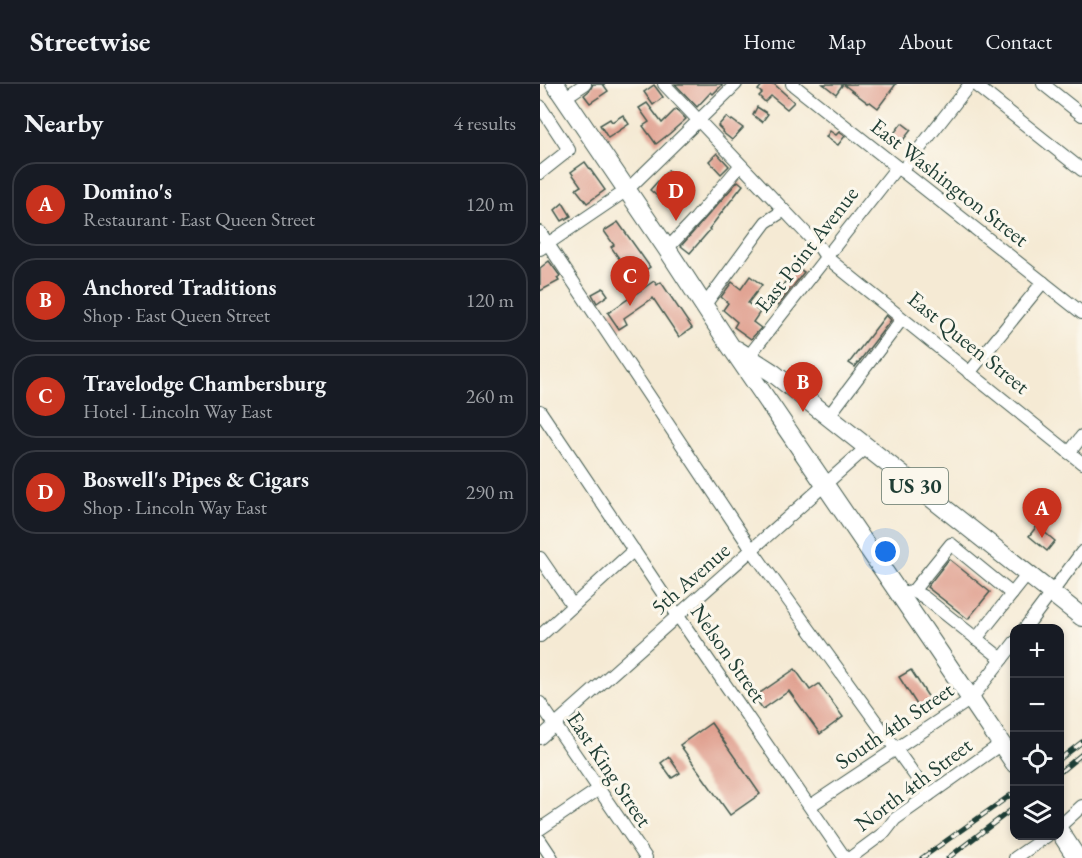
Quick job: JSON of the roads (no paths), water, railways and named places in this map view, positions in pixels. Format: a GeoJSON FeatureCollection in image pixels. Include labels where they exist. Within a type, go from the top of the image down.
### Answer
{"type":"FeatureCollection","features":[{"type":"Feature","properties":{"kind":"highway","name":"US 30"},"geometry":{"type":"LineString","coordinates":[[560,91],[826,485],[906,592],[1010,758]]}},
{"type":"Feature","properties":{"kind":"highway","name":"US 30"},"geometry":{"type":"LineString","coordinates":[[729,344],[792,388],[1082,617]]}},
{"type":"Feature","properties":{"kind":"highway"},"geometry":{"type":"LineString","coordinates":[[775,411],[792,388]]}},
{"type":"Feature","properties":{"kind":"highway"},"geometry":{"type":"LineString","coordinates":[[1064,839],[1077,858]]}},
{"type":"Feature","properties":{"kind":"street"},"geometry":{"type":"LineString","coordinates":[[560,91],[585,84]]}},
{"type":"Feature","properties":{"kind":"street","name":"East Queen Street"},"geometry":{"type":"LineString","coordinates":[[664,84],[826,257],[1082,463]]}},
{"type":"Feature","properties":{"kind":"street"},"geometry":{"type":"LineString","coordinates":[[544,247],[627,190],[736,84]]}},
{"type":"Feature","properties":{"kind":"street","name":"East Washington Street"},"geometry":{"type":"LineString","coordinates":[[792,84],[1082,313]]}},
{"type":"Feature","properties":{"kind":"street","name":"East Point Avenue"},"geometry":{"type":"LineString","coordinates":[[748,357],[826,257],[970,84]]}},
{"type":"Feature","properties":{"kind":"street"},"geometry":{"type":"LineString","coordinates":[[975,84],[1082,170]]}},
{"type":"Feature","properties":{"kind":"street"},"geometry":{"type":"LineString","coordinates":[[1042,84],[1082,115]]}},
{"type":"Feature","properties":{"kind":"street"},"geometry":{"type":"LineString","coordinates":[[540,106],[569,150],[540,173]]}},
{"type":"Feature","properties":{"kind":"street"},"geometry":{"type":"LineString","coordinates":[[667,249],[740,166]]}},
{"type":"Feature","properties":{"kind":"street"},"geometry":{"type":"LineString","coordinates":[[704,306],[759,230],[766,222],[783,211]]}},
{"type":"Feature","properties":{"kind":"street"},"geometry":{"type":"LineString","coordinates":[[540,232],[544,247],[753,550],[928,795]]}},
{"type":"Feature","properties":{"kind":"street"},"geometry":{"type":"LineString","coordinates":[[969,374],[1042,282]]}},
{"type":"Feature","properties":{"kind":"street"},"geometry":{"type":"LineString","coordinates":[[828,417],[902,320]]}},
{"type":"Feature","properties":{"kind":"street","name":"Nelson Street"},"geometry":{"type":"LineString","coordinates":[[540,411],[845,858]]}},
{"type":"Feature","properties":{"kind":"street"},"geometry":{"type":"LineString","coordinates":[[1069,453],[1082,436]]}},
{"type":"Feature","properties":{"kind":"street","name":"5th Avenue"},"geometry":{"type":"LineString","coordinates":[[540,738],[866,448]]}},
{"type":"Feature","properties":{"kind":"street"},"geometry":{"type":"LineString","coordinates":[[1002,659],[924,597],[906,592],[951,544],[1012,594]]}},
{"type":"Feature","properties":{"kind":"street"},"geometry":{"type":"LineString","coordinates":[[540,636],[634,550]]}},
{"type":"Feature","properties":{"kind":"street"},"geometry":{"type":"LineString","coordinates":[[1028,624],[1082,552]]}},
{"type":"Feature","properties":{"kind":"street"},"geometry":{"type":"LineString","coordinates":[[540,558],[573,606]]}},
{"type":"Feature","properties":{"kind":"street"},"geometry":{"type":"LineString","coordinates":[[976,639],[1028,574]]}},
{"type":"Feature","properties":{"kind":"street","name":"South 4th Street"},"geometry":{"type":"LineString","coordinates":[[810,806],[971,699],[1010,648]]}},
{"type":"Feature","properties":{"kind":"street","name":"East King Street"},"geometry":{"type":"LineString","coordinates":[[540,703],[646,858]]}},
{"type":"Feature","properties":{"kind":"street","name":"North 4th Street"},"geometry":{"type":"LineString","coordinates":[[850,858],[885,832],[895,819],[1001,744]]}},
{"type":"Feature","properties":{"kind":"street"},"geometry":{"type":"LineString","coordinates":[[540,829],[599,789]]}},
{"type":"Feature","properties":{"kind":"street"},"geometry":{"type":"LineString","coordinates":[[1064,822],[1082,806]]}},
{"type":"Feature","properties":{"kind":"street"},"geometry":{"type":"LineString","coordinates":[[540,840],[552,858]]}},
{"type":"Feature","properties":{"kind":"street"},"geometry":{"type":"LineString","coordinates":[[1015,858],[1041,840]]}},
{"type":"Feature","properties":{"kind":"street"},"geometry":{"type":"LineString","coordinates":[[1077,858],[1082,853]]}},
{"type":"Feature","properties":{"kind":"railway"},"geometry":{"type":"LineString","coordinates":[[1064,756],[1082,742]]}},
{"type":"Feature","properties":{"kind":"railway"},"geometry":{"type":"LineString","coordinates":[[1064,769],[1082,754]]}},
{"type":"Feature","properties":{"kind":"railway"},"geometry":{"type":"LineString","coordinates":[[922,858],[1010,796]]}},
{"type":"Feature","properties":{"kind":"railway"},"geometry":{"type":"LineString","coordinates":[[948,858],[1010,811]]}},
{"type":"Feature","properties":{"kind":"place","name":"Boswell's Pipes & Cigars"},"geometry":{"type":"Point","coordinates":[676,221]}},
{"type":"Feature","properties":{"kind":"place","name":"Travelodge Chambersburg"},"geometry":{"type":"Point","coordinates":[630,306]}},
{"type":"Feature","properties":{"kind":"place","name":"Anchored Traditions"},"geometry":{"type":"Point","coordinates":[803,412]}},
{"type":"Feature","properties":{"kind":"place","name":"Domino's"},"geometry":{"type":"Point","coordinates":[1042,538]}}]}
